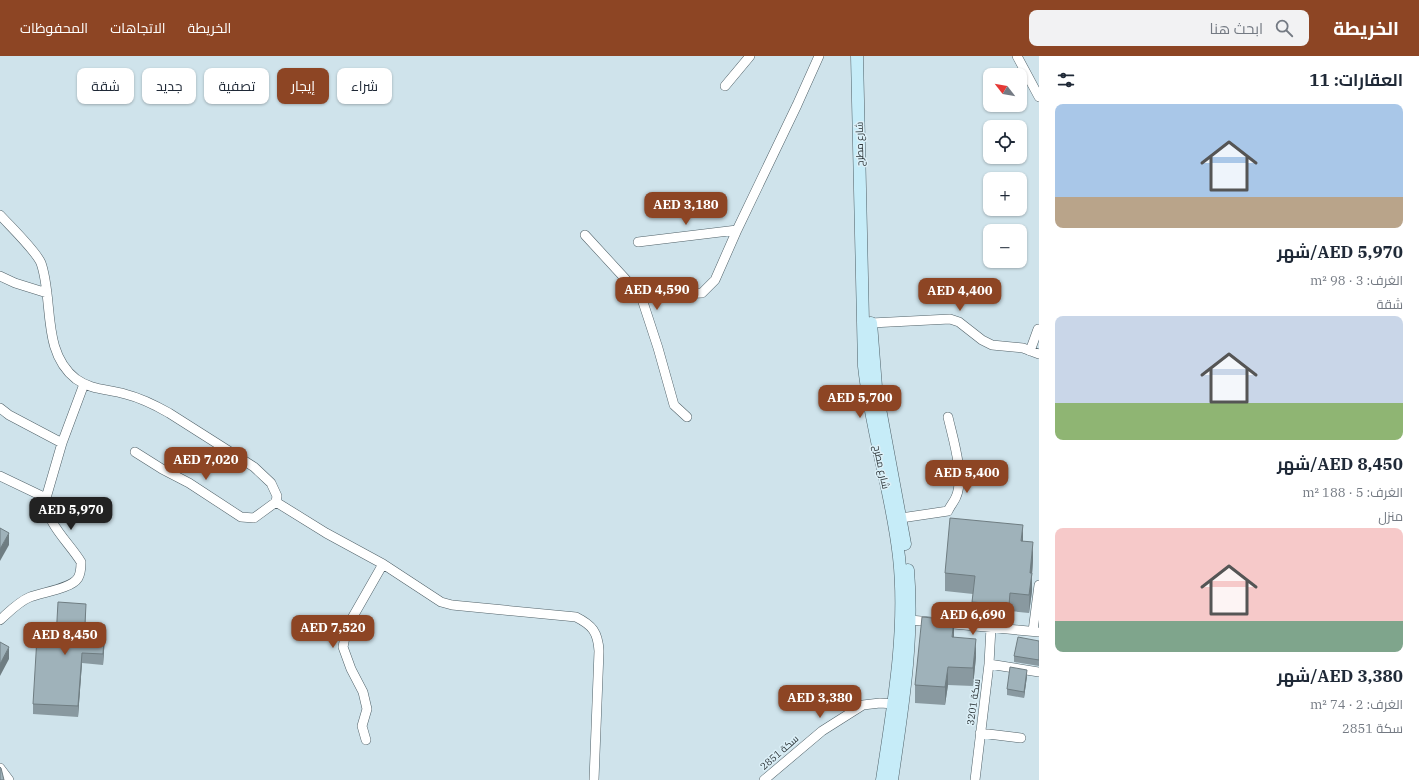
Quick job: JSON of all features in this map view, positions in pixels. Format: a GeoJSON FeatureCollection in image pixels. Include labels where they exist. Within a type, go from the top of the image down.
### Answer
{"type":"FeatureCollection","features":[{"type":"Feature","properties":{"kind":"main road","name":"شارع مطرح"},"geometry":{"type":"LineString","coordinates":[[857,56],[864,366],[870,409],[896,536],[900,580],[900,623],[894,704],[882,780]]}},
{"type":"Feature","properties":{"kind":"main road","name":"شارع مطرح"},"geometry":{"type":"LineString","coordinates":[[865,56],[871,323],[876,386],[907,558],[910,620],[906,678],[892,780]]}},
{"type":"Feature","properties":{"kind":"street"},"geometry":{"type":"LineString","coordinates":[[725,86],[750,56]]}},
{"type":"Feature","properties":{"kind":"street"},"geometry":{"type":"LineString","coordinates":[[641,296],[702,292],[715,280],[737,230],[798,105],[820,56]]}},
{"type":"Feature","properties":{"kind":"street"},"geometry":{"type":"LineString","coordinates":[[1017,56],[1039,97]]}},
{"type":"Feature","properties":{"kind":"street"},"geometry":{"type":"LineString","coordinates":[[0,214],[40,261],[47,293],[53,340],[57,353],[64,366],[70,373],[84,384],[95,389],[124,393],[140,398],[169,413],[254,467],[271,483],[277,496],[276,502],[254,518],[241,517],[189,483],[162,469],[135,452]]}},
{"type":"Feature","properties":{"kind":"street"},"geometry":{"type":"LineString","coordinates":[[638,242],[737,230]]}},
{"type":"Feature","properties":{"kind":"street"},"geometry":{"type":"LineString","coordinates":[[585,234],[641,296],[658,348],[674,405],[687,417]]}},
{"type":"Feature","properties":{"kind":"street"},"geometry":{"type":"LineString","coordinates":[[0,276],[15,283],[47,293]]}},
{"type":"Feature","properties":{"kind":"street"},"geometry":{"type":"LineString","coordinates":[[871,323],[950,319],[959,322],[982,340],[992,345],[1009,346],[1035,353],[1038,328]]}},
{"type":"Feature","properties":{"kind":"street"},"geometry":{"type":"LineString","coordinates":[[0,620],[22,601],[29,597],[72,584],[78,578],[81,570],[81,562],[48,515],[46,498],[62,444],[84,384]]}},
{"type":"Feature","properties":{"kind":"street"},"geometry":{"type":"LineString","coordinates":[[0,408],[9,415],[62,444]]}},
{"type":"Feature","properties":{"kind":"street"},"geometry":{"type":"LineString","coordinates":[[901,518],[948,511],[956,496],[959,479],[956,454],[948,417]]}},
{"type":"Feature","properties":{"kind":"street"},"geometry":{"type":"LineString","coordinates":[[0,476],[46,498]]}},
{"type":"Feature","properties":{"kind":"street"},"geometry":{"type":"LineString","coordinates":[[276,502],[326,533],[383,564],[441,602],[452,605],[576,617],[590,626],[594,631],[599,651],[594,780]]}},
{"type":"Feature","properties":{"kind":"street"},"geometry":{"type":"LineString","coordinates":[[366,740],[362,726],[367,709],[363,692],[351,669],[343,647],[347,627],[383,564]]}},
{"type":"Feature","properties":{"kind":"street"},"geometry":{"type":"LineString","coordinates":[[910,620],[1036,631],[1039,585]]}},
{"type":"Feature","properties":{"kind":"street","name":"سكة 3201"},"geometry":{"type":"LineString","coordinates":[[975,780],[989,664],[991,627]]}},
{"type":"Feature","properties":{"kind":"street"},"geometry":{"type":"LineString","coordinates":[[989,664],[1039,672]]}},
{"type":"Feature","properties":{"kind":"street","name":"سكة 2851"},"geometry":{"type":"LineString","coordinates":[[764,780],[822,731],[862,705],[880,703],[894,704]]}},
{"type":"Feature","properties":{"kind":"street"},"geometry":{"type":"LineString","coordinates":[[980,733],[1021,738]]}},
{"type":"Feature","properties":{"kind":"street"},"geometry":{"type":"LineString","coordinates":[[0,768],[9,780]]}},
{"type":"Feature","properties":{"kind":"building"},"geometry":{"type":"Polygon","coordinates":[[[950,518],[1023,525],[1021,541],[1033,542],[1030,573],[1032,573],[1029,595],[1010,593],[1009,605],[972,602],[975,576],[945,573],[950,518]]]}},
{"type":"Feature","properties":{"kind":"building"},"geometry":{"type":"Polygon","coordinates":[[[0,528],[9,533],[0,549],[0,528]]]}},
{"type":"Feature","properties":{"kind":"building"},"geometry":{"type":"Polygon","coordinates":[[[58,602],[86,604],[85,624],[105,625],[103,654],[82,653],[78,706],[33,704],[37,637],[56,638],[58,602]]]}},
{"type":"Feature","properties":{"kind":"building"},"geometry":{"type":"Polygon","coordinates":[[[922,617],[954,620],[952,637],[976,639],[973,668],[948,667],[945,687],[915,685],[922,617]]]}},
{"type":"Feature","properties":{"kind":"building"},"geometry":{"type":"Polygon","coordinates":[[[1018,637],[1039,641],[1039,660],[1014,656],[1018,637]]]}},
{"type":"Feature","properties":{"kind":"building"},"geometry":{"type":"Polygon","coordinates":[[[0,642],[9,647],[0,664],[0,642]]]}},
{"type":"Feature","properties":{"kind":"building"},"geometry":{"type":"Polygon","coordinates":[[[1010,667],[1027,670],[1024,692],[1007,689],[1010,667]]]}},
{"type":"Feature","properties":{"kind":"building"},"geometry":{"type":"Polygon","coordinates":[[[0,767],[1,768],[4,780],[0,780],[0,767]]]}}]}
